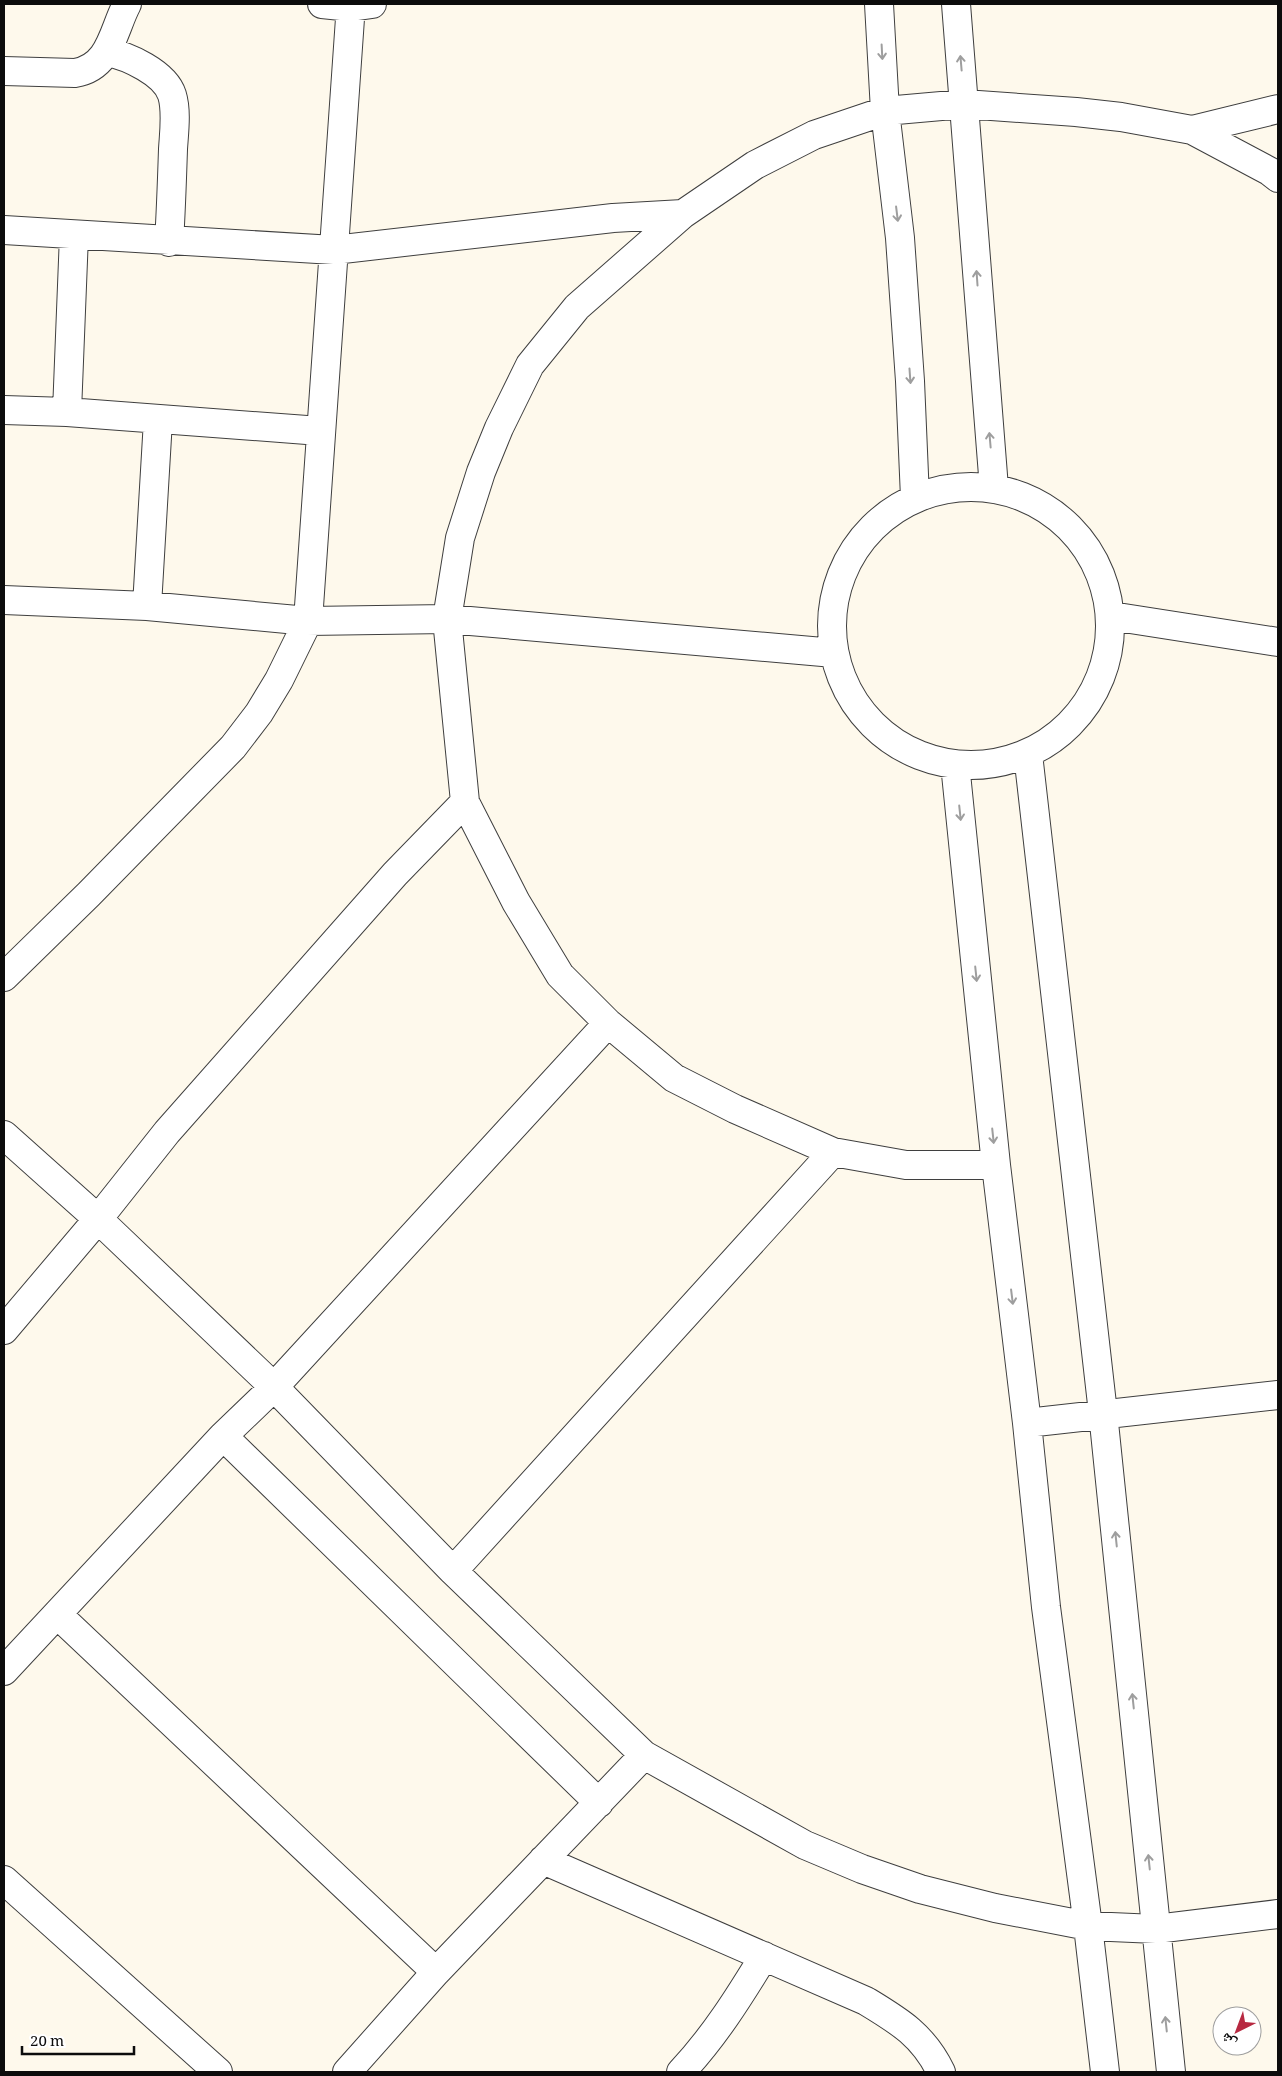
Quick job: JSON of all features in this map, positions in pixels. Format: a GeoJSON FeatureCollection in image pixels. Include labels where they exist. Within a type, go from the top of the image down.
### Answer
{"type":"FeatureCollection","features":[{"type":"Feature","properties":{"kind":"street"},"geometry":{"type":"LineString","coordinates":[[104,4],[112,43],[123,55],[135,60],[163,83],[171,93],[174,135],[169,242]]}},
{"type":"Feature","properties":{"kind":"street"},"geometry":{"type":"LineString","coordinates":[[4,72],[75,73],[86,71],[112,43],[127,4]]}},
{"type":"Feature","properties":{"kind":"street"},"geometry":{"type":"LineString","coordinates":[[4,977],[90,894],[233,748],[259,713],[279,680],[308,620],[334,250],[358,5],[322,4]]}},
{"type":"Feature","properties":{"kind":"street"},"geometry":{"type":"LineString","coordinates":[[879,4],[885,112],[901,257],[910,381],[915,498]]}},
{"type":"Feature","properties":{"kind":"street"},"geometry":{"type":"LineString","coordinates":[[956,4],[994,488]]}},
{"type":"Feature","properties":{"kind":"street"},"geometry":{"type":"LineString","coordinates":[[996,1165],[906,1165],[833,1152],[735,1109],[674,1078],[608,1023],[560,975],[516,902],[465,802],[447,619],[460,538],[481,472],[499,428],[530,364],[577,307],[683,214],[755,166],[814,135],[885,112],[964,104],[1122,116],[1192,130],[1269,171],[1278,178]]}},
{"type":"Feature","properties":{"kind":"street"},"geometry":{"type":"LineString","coordinates":[[1192,130],[1278,109]]}},
{"type":"Feature","properties":{"kind":"street"},"geometry":{"type":"LineString","coordinates":[[4,230],[169,242],[334,250],[613,218],[683,214]]}},
{"type":"Feature","properties":{"kind":"street"},"geometry":{"type":"LineString","coordinates":[[67,412],[74,235]]}},
{"type":"Feature","properties":{"kind":"street"},"geometry":{"type":"LineString","coordinates":[[4,410],[67,412],[320,431]]}},
{"type":"Feature","properties":{"kind":"street"},"geometry":{"type":"LineString","coordinates":[[147,606],[158,420]]}},
{"type":"Feature","properties":{"kind":"street"},"geometry":{"type":"LineString","coordinates":[[954,487],[994,488],[1038,503],[1075,532],[1100,571],[1111,616],[1108,659],[1092,698],[1064,731],[1028,754],[992,764],[954,764],[913,752],[877,728],[850,693],[834,653],[832,615],[840,578],[857,545],[883,517],[915,498],[954,487]]}},
{"type":"Feature","properties":{"kind":"street"},"geometry":{"type":"LineString","coordinates":[[4,600],[147,606],[308,620],[447,619],[834,653]]}},
{"type":"Feature","properties":{"kind":"street"},"geometry":{"type":"LineString","coordinates":[[1111,616],[1278,642]]}},
{"type":"Feature","properties":{"kind":"street"},"geometry":{"type":"LineString","coordinates":[[1028,754],[1103,1413],[1172,2072]]}},
{"type":"Feature","properties":{"kind":"street"},"geometry":{"type":"LineString","coordinates":[[954,764],[996,1165],[1027,1423],[1046,1607],[1088,1926],[1104,2072]]}},
{"type":"Feature","properties":{"kind":"street"},"geometry":{"type":"LineString","coordinates":[[4,1330],[98,1219],[162,1139],[236,1053],[395,874],[465,802]]}},
{"type":"Feature","properties":{"kind":"street"},"geometry":{"type":"LineString","coordinates":[[4,1671],[223,1436],[274,1387],[608,1023]]}},
{"type":"Feature","properties":{"kind":"street"},"geometry":{"type":"LineString","coordinates":[[4,1135],[98,1219],[274,1387],[453,1571],[644,1756],[805,1845],[920,1889],[995,1908],[1088,1926],[1156,1929],[1278,1914]]}},
{"type":"Feature","properties":{"kind":"street"},"geometry":{"type":"LineString","coordinates":[[453,1571],[833,1152]]}},
{"type":"Feature","properties":{"kind":"street"},"geometry":{"type":"LineString","coordinates":[[1027,1423],[1103,1413],[1278,1395]]}},
{"type":"Feature","properties":{"kind":"street"},"geometry":{"type":"LineString","coordinates":[[223,1436],[599,1803]]}},
{"type":"Feature","properties":{"kind":"street"},"geometry":{"type":"LineString","coordinates":[[58,1615],[436,1972]]}},
{"type":"Feature","properties":{"kind":"street"},"geometry":{"type":"LineString","coordinates":[[347,2072],[436,1972],[644,1756]]}},
{"type":"Feature","properties":{"kind":"street"},"geometry":{"type":"LineString","coordinates":[[543,1860],[866,2001],[907,2027],[929,2051],[941,2072]]}},
{"type":"Feature","properties":{"kind":"street"},"geometry":{"type":"LineString","coordinates":[[4,1880],[218,2072]]}},
{"type":"Feature","properties":{"kind":"street"},"geometry":{"type":"LineString","coordinates":[[681,2072],[702,2062],[764,1956]]}}]}
